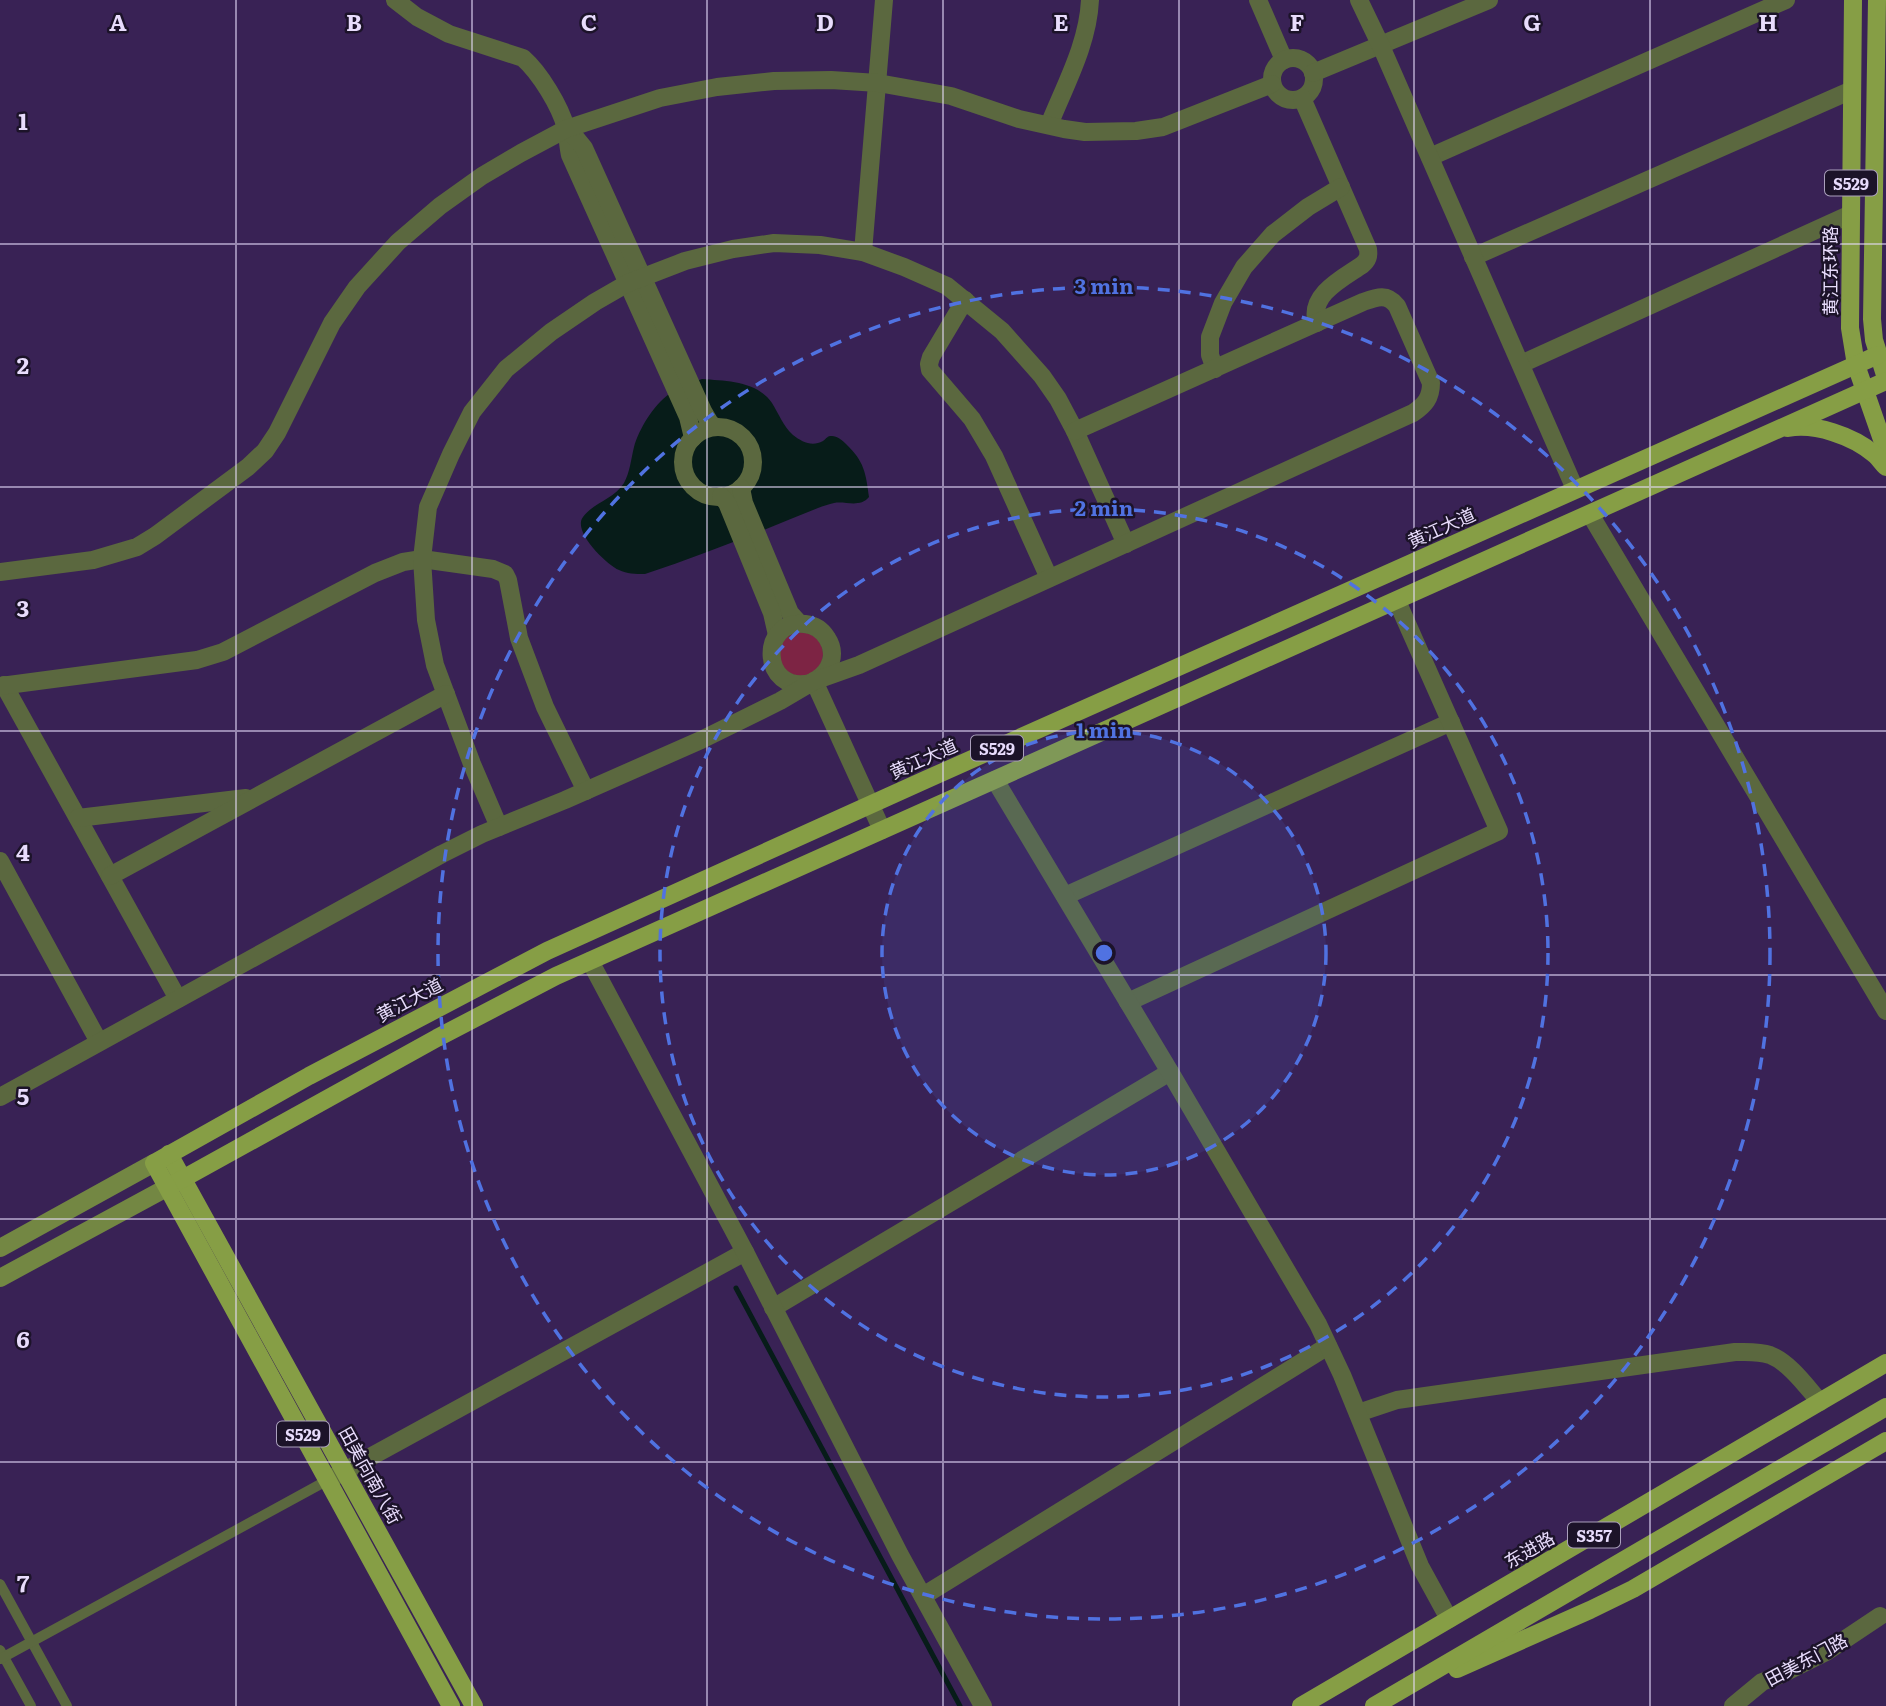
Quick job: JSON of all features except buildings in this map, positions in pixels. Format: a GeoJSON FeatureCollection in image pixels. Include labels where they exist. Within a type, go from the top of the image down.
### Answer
{"type":"FeatureCollection","features":[{"type":"Feature","properties":{"kind":"main road","name":"黄江东环路"},"geometry":{"type":"LineString","coordinates":[[1853,0],[1850,328],[1856,365],[1886,452]]}},
{"type":"Feature","properties":{"kind":"main road","name":"S529"},"geometry":{"type":"LineString","coordinates":[[175,1182],[556,976],[1397,601],[1886,379],[1882,353],[1874,340],[1872,319],[1877,0]]}},
{"type":"Feature","properties":{"kind":"main road"},"geometry":{"type":"LineString","coordinates":[[1874,245],[1877,262],[1886,279]]}},
{"type":"Feature","properties":{"kind":"main road","name":"黄江大道"},"geometry":{"type":"LineString","coordinates":[[0,1248],[425,1014],[547,951],[1882,353]]}},
{"type":"Feature","properties":{"kind":"main road"},"geometry":{"type":"LineString","coordinates":[[1777,429],[1796,426],[1834,433],[1857,443],[1875,455],[1886,467]]}},
{"type":"Feature","properties":{"kind":"main road","name":"田美向南八街"},"geometry":{"type":"LineString","coordinates":[[161,1159],[345,1471],[474,1706]]}},
{"type":"Feature","properties":{"kind":"main road"},"geometry":{"type":"LineString","coordinates":[[0,1278],[175,1182]]}},
{"type":"Feature","properties":{"kind":"main road","name":"田美向南八街"},"geometry":{"type":"LineString","coordinates":[[175,1182],[328,1480],[451,1706]]}},
{"type":"Feature","properties":{"kind":"main road","name":"东进路"},"geometry":{"type":"LineString","coordinates":[[1301,1706],[1886,1363]]}},
{"type":"Feature","properties":{"kind":"main road","name":"S357"},"geometry":{"type":"LineString","coordinates":[[1378,1704],[1886,1407]]}},
{"type":"Feature","properties":{"kind":"main road"},"geometry":{"type":"LineString","coordinates":[[1378,1704],[1633,1589],[1886,1441]]}},
{"type":"Feature","properties":{"kind":"street"},"geometry":{"type":"LineString","coordinates":[[395,0],[417,17],[449,34],[523,58],[542,79],[566,129],[570,156],[635,280],[682,384],[693,438]]}},
{"type":"Feature","properties":{"kind":"street"},"geometry":{"type":"LineString","coordinates":[[863,251],[884,0]]}},
{"type":"Feature","properties":{"kind":"street"},"geometry":{"type":"LineString","coordinates":[[1049,125],[1082,46],[1090,0]]}},
{"type":"Feature","properties":{"kind":"street"},"geometry":{"type":"LineString","coordinates":[[1258,0],[1284,60]]}},
{"type":"Feature","properties":{"kind":"street"},"geometry":{"type":"LineString","coordinates":[[1359,0],[1575,489]]}},
{"type":"Feature","properties":{"kind":"street"},"geometry":{"type":"LineString","coordinates":[[1313,73],[1489,0]]}},
{"type":"Feature","properties":{"kind":"street"},"geometry":{"type":"LineString","coordinates":[[1430,157],[1786,0]]}},
{"type":"Feature","properties":{"kind":"street"},"geometry":{"type":"LineString","coordinates":[[1291,58],[1302,60],[1310,66],[1313,73],[1312,88],[1302,98],[1283,98],[1272,84],[1273,70],[1284,60],[1291,58]]}},
{"type":"Feature","properties":{"kind":"street"},"geometry":{"type":"LineString","coordinates":[[0,572],[93,560],[137,547],[248,467],[265,451],[277,433],[332,323],[357,287],[398,242],[440,206],[482,176],[566,129],[660,98],[717,87],[774,81],[831,80],[878,83],[951,96],[1019,119],[1086,132],[1108,133],[1163,127],[1272,84]]}},
{"type":"Feature","properties":{"kind":"street"},"geometry":{"type":"LineString","coordinates":[[1473,257],[1852,90]]}},
{"type":"Feature","properties":{"kind":"street"},"geometry":{"type":"LineString","coordinates":[[1302,98],[1369,254],[1367,261],[1328,289],[1318,301],[1314,312],[1317,323]]}},
{"type":"Feature","properties":{"kind":"street"},"geometry":{"type":"LineString","coordinates":[[1215,369],[1210,355],[1210,337],[1223,303],[1244,267],[1273,234],[1308,207],[1341,187]]}},
{"type":"Feature","properties":{"kind":"street"},"geometry":{"type":"LineString","coordinates":[[1521,364],[1851,214]]}},
{"type":"Feature","properties":{"kind":"street"},"geometry":{"type":"LineString","coordinates":[[499,827],[435,665],[426,620],[422,559],[428,507],[472,412],[506,369],[551,332],[595,302],[635,280],[685,261],[774,243],[820,245],[863,251],[947,286],[1002,331],[1058,399],[1126,544]]}},
{"type":"Feature","properties":{"kind":"street"},"geometry":{"type":"LineString","coordinates":[[0,1097],[442,854],[723,729],[814,681],[825,673],[830,663],[831,646],[826,635],[808,624],[786,628],[777,635],[772,644],[771,656],[776,672],[786,681],[795,684],[814,681],[859,665],[1413,413],[1425,404],[1431,393],[1432,383],[1397,306],[1392,299],[1385,296],[1317,323],[1075,431]]}},
{"type":"Feature","properties":{"kind":"street"},"geometry":{"type":"LineString","coordinates":[[965,300],[931,357],[930,370],[957,401],[994,456],[1049,578]]}},
{"type":"Feature","properties":{"kind":"street"},"geometry":{"type":"LineString","coordinates":[[682,384],[715,427]]}},
{"type":"Feature","properties":{"kind":"street"},"geometry":{"type":"LineString","coordinates":[[715,427],[723,427],[743,437],[752,457],[748,479],[741,488],[729,495],[704,494],[687,478],[684,469],[686,447],[702,431],[715,427]]}},
{"type":"Feature","properties":{"kind":"street"},"geometry":{"type":"LineString","coordinates":[[741,488],[777,635]]}},
{"type":"Feature","properties":{"kind":"street"},"geometry":{"type":"LineString","coordinates":[[721,496],[799,624]]}},
{"type":"Feature","properties":{"kind":"street"},"geometry":{"type":"LineString","coordinates":[[1590,513],[1886,1011]]}},
{"type":"Feature","properties":{"kind":"street"},"geometry":{"type":"LineString","coordinates":[[178,999],[2,686],[197,660],[223,652],[390,566],[411,559],[493,569],[505,574],[510,587],[519,638],[545,707],[586,791]]}},
{"type":"Feature","properties":{"kind":"street"},"geometry":{"type":"LineString","coordinates":[[1128,1002],[1499,831],[1397,601]]}},
{"type":"Feature","properties":{"kind":"street"},"geometry":{"type":"LineString","coordinates":[[814,681],[882,830]]}},
{"type":"Feature","properties":{"kind":"street"},"geometry":{"type":"LineString","coordinates":[[110,876],[446,694]]}},
{"type":"Feature","properties":{"kind":"street"},"geometry":{"type":"LineString","coordinates":[[1065,897],[1451,722]]}},
{"type":"Feature","properties":{"kind":"street"},"geometry":{"type":"LineString","coordinates":[[995,780],[1318,1324],[1358,1413],[1416,1556],[1450,1619]]}},
{"type":"Feature","properties":{"kind":"street"},"geometry":{"type":"LineString","coordinates":[[78,818],[256,797]]}},
{"type":"Feature","properties":{"kind":"street"},"geometry":{"type":"LineString","coordinates":[[0,862],[99,1042]]}},
{"type":"Feature","properties":{"kind":"street"},"geometry":{"type":"LineString","coordinates":[[590,961],[983,1706]]}},
{"type":"Feature","properties":{"kind":"street"},"geometry":{"type":"LineString","coordinates":[[774,1308],[1170,1072]]}},
{"type":"Feature","properties":{"kind":"street"},"geometry":{"type":"LineString","coordinates":[[328,1480],[745,1252]]}},
{"type":"Feature","properties":{"kind":"street"},"geometry":{"type":"LineString","coordinates":[[923,1596],[1328,1346]]}},
{"type":"Feature","properties":{"kind":"street"},"geometry":{"type":"LineString","coordinates":[[1358,1413],[1397,1400],[1735,1352],[1770,1355],[1783,1363],[1820,1402]]}},
{"type":"Feature","properties":{"kind":"street","name":"田美东门路"},"geometry":{"type":"LineString","coordinates":[[1733,1706],[1762,1682],[1826,1652],[1880,1616]]}},
{"type":"Feature","properties":{"kind":"lane"},"geometry":{"type":"LineString","coordinates":[[31,1706],[1,1655],[32,1642],[328,1480]]}},
{"type":"Feature","properties":{"kind":"lane"},"geometry":{"type":"LineString","coordinates":[[0,1584],[67,1706]]}},
{"type":"Feature","properties":{"kind":"shaded area"},"geometry":{"type":"Polygon","coordinates":[[[702,379],[741,383],[758,390],[772,403],[796,438],[804,442],[815,444],[832,436],[841,440],[860,462],[869,497],[857,503],[824,506],[645,574],[631,574],[613,567],[586,538],[581,523],[583,517],[624,483],[639,433],[657,405],[676,389],[702,379]]]}},
{"type":"Feature","properties":{"kind":"shaded area"},"geometry":{"type":"Polygon","coordinates":[[[801,632],[816,639],[823,654],[816,669],[801,676],[786,669],[779,654],[786,639],[801,632]]]}},
{"type":"Feature","properties":{"kind":"waterway"},"geometry":{"type":"LineString","coordinates":[[736,1288],[960,1706]]}}]}
